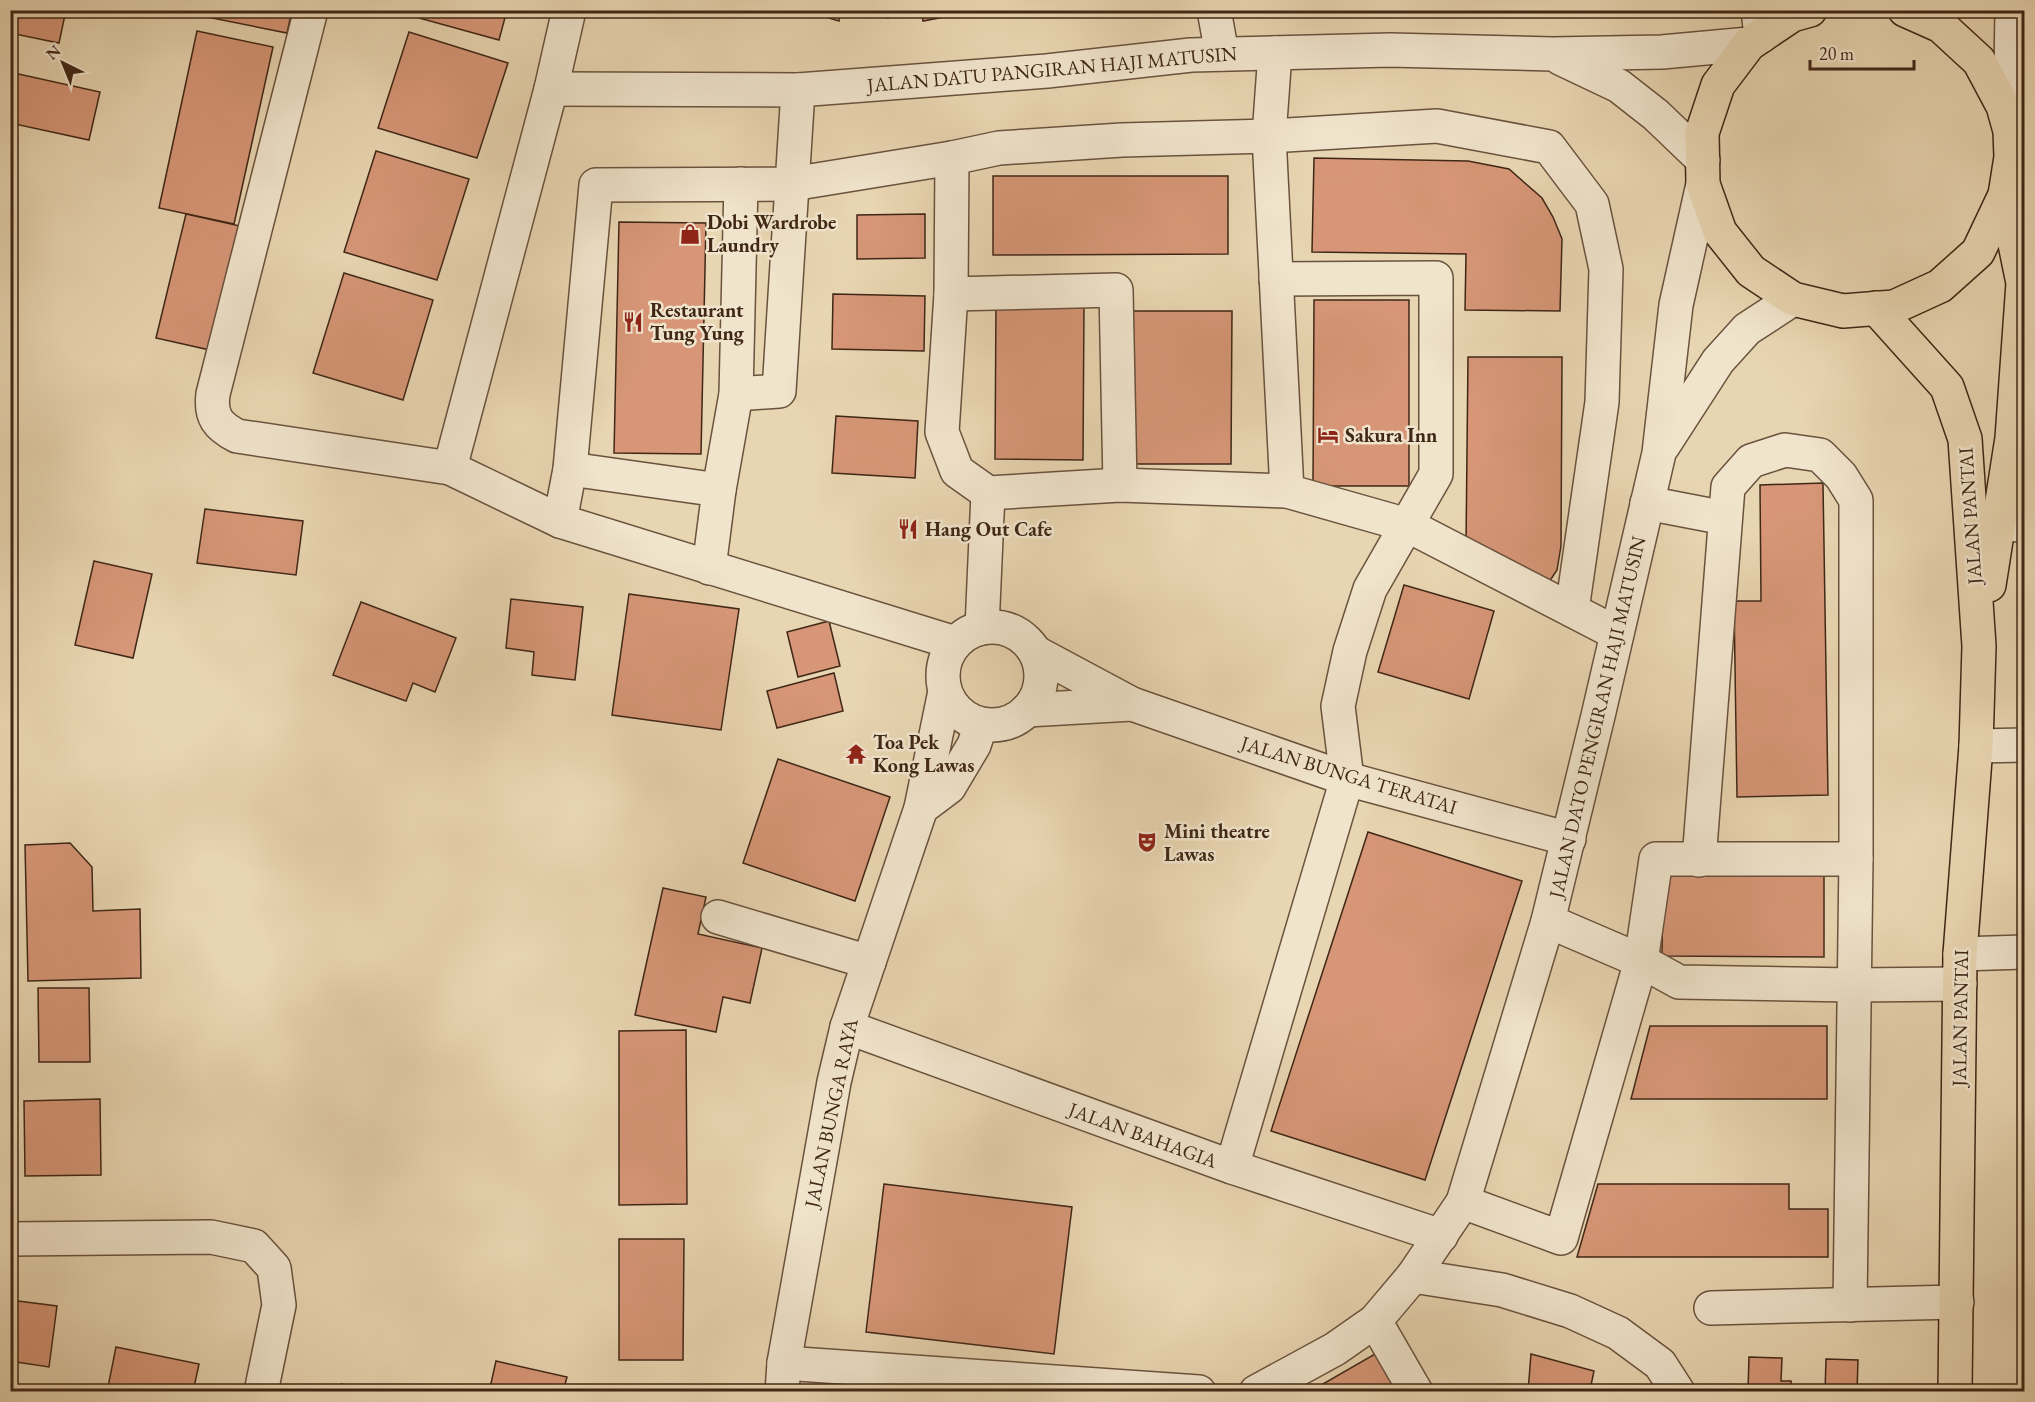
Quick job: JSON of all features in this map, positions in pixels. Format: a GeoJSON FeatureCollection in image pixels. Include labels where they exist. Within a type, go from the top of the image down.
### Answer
{"type":"FeatureCollection","features":[{"type":"Feature","properties":{"kind":"main road"},"geometry":{"type":"LineString","coordinates":[[1810,10],[1756,30],[1718,85],[1702,134],[1703,172],[1720,232],[1751,272],[1793,299],[1843,311],[1894,307],[1940,286],[1978,252],[2005,195],[2011,157],[2010,131],[2003,106],[1979,61],[1941,26],[1905,10]]}},
{"type":"Feature","properties":{"kind":"main road","name":"JALAN PANTAI"},"geometry":{"type":"LineString","coordinates":[[1979,646],[2011,525],[2012,438],[2024,283],[2005,195]]}},
{"type":"Feature","properties":{"kind":"main road","name":"JALAN PANTAI"},"geometry":{"type":"LineString","coordinates":[[1876,308],[1947,387],[1965,439],[1979,646],[1977,746],[1960,969],[1955,1392]]}},
{"type":"Feature","properties":{"kind":"street"},"geometry":{"type":"LineString","coordinates":[[311,10],[215,383],[211,406],[223,429],[237,436],[450,468],[560,521],[709,568],[969,635]]}},
{"type":"Feature","properties":{"kind":"street"},"geometry":{"type":"LineString","coordinates":[[450,468],[551,89],[569,10]]}},
{"type":"Feature","properties":{"kind":"street"},"geometry":{"type":"LineString","coordinates":[[1214,10],[1222,54]]}},
{"type":"Feature","properties":{"kind":"street"},"geometry":{"type":"LineString","coordinates":[[2010,131],[2016,15]]}},
{"type":"Feature","properties":{"kind":"street","name":"JALAN DATU PANGIRAN HAJI MATUSIN"},"geometry":{"type":"LineString","coordinates":[[551,89],[798,90],[1047,71],[1191,55],[1390,50],[1553,54],[1662,52],[1756,30]]}},
{"type":"Feature","properties":{"kind":"street"},"geometry":{"type":"LineString","coordinates":[[1275,53],[1269,136],[1287,491]]}},
{"type":"Feature","properties":{"kind":"street"},"geometry":{"type":"LineString","coordinates":[[1553,54],[1619,86],[1656,115],[1703,172]]}},
{"type":"Feature","properties":{"kind":"street"},"geometry":{"type":"LineString","coordinates":[[736,394],[779,391],[798,90]]}},
{"type":"Feature","properties":{"kind":"street"},"geometry":{"type":"LineString","coordinates":[[560,521],[570,469],[596,185],[792,184],[999,148],[1122,140],[1269,136],[1437,126],[1549,147],[1592,204],[1606,269],[1602,402],[1572,610]]}},
{"type":"Feature","properties":{"kind":"street"},"geometry":{"type":"LineString","coordinates":[[952,158],[951,294],[942,432],[957,471],[988,493],[1120,485],[1287,491],[1407,525],[1616,633]]}},
{"type":"Feature","properties":{"kind":"street","name":"JALAN DATO PENGIRAN HAJI MATUSIN"},"geometry":{"type":"LineString","coordinates":[[1264,1387],[1335,1349],[1375,1321],[1413,1276],[1463,1202],[1548,921],[1659,453],[1676,305],[1703,172]]}},
{"type":"Feature","properties":{"kind":"street"},"geometry":{"type":"LineString","coordinates":[[709,568],[719,490],[736,394],[741,184]]}},
{"type":"Feature","properties":{"kind":"street"},"geometry":{"type":"LineString","coordinates":[[1232,1167],[1347,779],[1338,706],[1350,651],[1370,589],[1436,474],[1436,278],[1276,279]]}},
{"type":"Feature","properties":{"kind":"street"},"geometry":{"type":"LineString","coordinates":[[951,294],[1116,290],[1120,485]]}},
{"type":"Feature","properties":{"kind":"street"},"geometry":{"type":"LineString","coordinates":[[1659,453],[1718,361],[1747,329],[1793,299]]}},
{"type":"Feature","properties":{"kind":"street"},"geometry":{"type":"LineString","coordinates":[[1699,860],[1728,487],[1751,461],[1785,450],[1820,455],[1841,476],[1856,500],[1856,859],[1850,1305]]}},
{"type":"Feature","properties":{"kind":"street"},"geometry":{"type":"LineString","coordinates":[[570,469],[719,490]]}},
{"type":"Feature","properties":{"kind":"street"},"geometry":{"type":"LineString","coordinates":[[969,635],[988,493]]}},
{"type":"Feature","properties":{"kind":"street"},"geometry":{"type":"LineString","coordinates":[[1647,503],[1725,518]]}},
{"type":"Feature","properties":{"kind":"street"},"geometry":{"type":"LineString","coordinates":[[997,626],[1013,631],[1025,639],[1035,652],[1040,667],[1041,682],[1036,697],[1027,710],[1014,720],[997,725],[981,724],[965,717],[952,706],[945,691],[942,674],[946,657],[969,635],[997,626]]}},
{"type":"Feature","properties":{"kind":"street"},"geometry":{"type":"LineString","coordinates":[[1035,652],[1132,704]]}},
{"type":"Feature","properties":{"kind":"street","name":"JALAN BUNGA RAYA"},"geometry":{"type":"LineString","coordinates":[[783,1377],[834,1082],[847,1027],[921,808],[945,691]]}},
{"type":"Feature","properties":{"kind":"street"},"geometry":{"type":"LineString","coordinates":[[1027,710],[1132,704]]}},
{"type":"Feature","properties":{"kind":"street","name":"JALAN BUNGA TERATAI"},"geometry":{"type":"LineString","coordinates":[[1132,704],[1347,779],[1569,839]]}},
{"type":"Feature","properties":{"kind":"street"},"geometry":{"type":"LineString","coordinates":[[921,808],[949,787],[974,745],[981,724]]}},
{"type":"Feature","properties":{"kind":"street"},"geometry":{"type":"LineString","coordinates":[[1977,746],[2025,745]]}},
{"type":"Feature","properties":{"kind":"street"},"geometry":{"type":"LineString","coordinates":[[1463,1202],[1561,1238],[1641,961],[1656,860],[1856,859]]}},
{"type":"Feature","properties":{"kind":"street"},"geometry":{"type":"LineString","coordinates":[[718,917],[869,962]]}},
{"type":"Feature","properties":{"kind":"street"},"geometry":{"type":"LineString","coordinates":[[1548,921],[1641,961],[1679,982],[1854,985],[1960,969],[2025,952]]}},
{"type":"Feature","properties":{"kind":"street","name":"JALAN BAHAGIA"},"geometry":{"type":"LineString","coordinates":[[847,1027],[1232,1167],[1441,1236]]}},
{"type":"Feature","properties":{"kind":"street"},"geometry":{"type":"LineString","coordinates":[[10,1239],[211,1237],[254,1246],[274,1268],[279,1305],[261,1392]]}},
{"type":"Feature","properties":{"kind":"street"},"geometry":{"type":"LineString","coordinates":[[1413,1276],[1502,1290],[1570,1311],[1618,1334],[1660,1364],[1678,1392]]}},
{"type":"Feature","properties":{"kind":"street"},"geometry":{"type":"LineString","coordinates":[[1711,1308],[1957,1302]]}},
{"type":"Feature","properties":{"kind":"street"},"geometry":{"type":"LineString","coordinates":[[1375,1321],[1416,1392]]}},
{"type":"Feature","properties":{"kind":"street"},"geometry":{"type":"LineString","coordinates":[[783,1377],[1199,1392]]}},
{"type":"Feature","properties":{"kind":"building"},"geometry":{"type":"Polygon","coordinates":[[[10,10],[66,10],[59,43],[10,33],[10,10]]]}},
{"type":"Feature","properties":{"kind":"building"},"geometry":{"type":"Polygon","coordinates":[[[172,10],[292,10],[287,33],[172,10]]]}},
{"type":"Feature","properties":{"kind":"building"},"geometry":{"type":"Polygon","coordinates":[[[402,10],[507,10],[499,40],[401,13],[402,10]]]}},
{"type":"Feature","properties":{"kind":"building"},"geometry":{"type":"Polygon","coordinates":[[[802,10],[841,10],[839,21],[802,10]]]}},
{"type":"Feature","properties":{"kind":"building"},"geometry":{"type":"Polygon","coordinates":[[[858,10],[890,10],[888,18],[858,10]]]}},
{"type":"Feature","properties":{"kind":"building"},"geometry":{"type":"Polygon","coordinates":[[[921,10],[981,10],[923,21],[921,10]]]}},
{"type":"Feature","properties":{"kind":"building"},"geometry":{"type":"Polygon","coordinates":[[[197,31],[273,47],[234,224],[159,208],[197,31]]]}},
{"type":"Feature","properties":{"kind":"building"},"geometry":{"type":"Polygon","coordinates":[[[409,32],[508,63],[477,158],[378,128],[409,32]]]}},
{"type":"Feature","properties":{"kind":"building"},"geometry":{"type":"Polygon","coordinates":[[[14,73],[100,92],[89,140],[10,123],[10,88],[14,73]]]}},
{"type":"Feature","properties":{"kind":"building"},"geometry":{"type":"Polygon","coordinates":[[[376,151],[469,179],[437,280],[344,252],[376,151]]]}},
{"type":"Feature","properties":{"kind":"building"},"geometry":{"type":"Polygon","coordinates":[[[1314,158],[1468,161],[1509,169],[1542,198],[1562,239],[1560,311],[1465,310],[1466,254],[1312,252],[1314,158]]]}},
{"type":"Feature","properties":{"kind":"building"},"geometry":{"type":"Polygon","coordinates":[[[993,176],[1228,176],[1228,254],[993,255],[993,176]]]}},
{"type":"Feature","properties":{"kind":"building"},"geometry":{"type":"Polygon","coordinates":[[[186,214],[240,226],[210,350],[156,338],[186,214]]]}},
{"type":"Feature","properties":{"kind":"building"},"geometry":{"type":"Polygon","coordinates":[[[925,214],[925,258],[857,259],[857,215],[925,214]]]}},
{"type":"Feature","properties":{"kind":"building"},"geometry":{"type":"Polygon","coordinates":[[[619,222],[706,223],[701,454],[614,453],[619,222]]]}},
{"type":"Feature","properties":{"kind":"building"},"geometry":{"type":"Polygon","coordinates":[[[344,273],[433,300],[403,400],[313,373],[344,273]]]}},
{"type":"Feature","properties":{"kind":"building"},"geometry":{"type":"Polygon","coordinates":[[[833,294],[925,296],[924,351],[832,349],[833,294]]]}},
{"type":"Feature","properties":{"kind":"building"},"geometry":{"type":"Polygon","coordinates":[[[1314,300],[1409,300],[1409,486],[1313,486],[1314,300]]]}},
{"type":"Feature","properties":{"kind":"building"},"geometry":{"type":"Polygon","coordinates":[[[996,302],[1084,302],[1083,460],[995,459],[996,302]]]}},
{"type":"Feature","properties":{"kind":"building"},"geometry":{"type":"Polygon","coordinates":[[[1131,311],[1232,311],[1231,464],[1130,464],[1131,311]]]}},
{"type":"Feature","properties":{"kind":"building"},"geometry":{"type":"Polygon","coordinates":[[[1468,357],[1562,357],[1561,546],[1557,570],[1547,585],[1466,545],[1468,357]]]}},
{"type":"Feature","properties":{"kind":"building"},"geometry":{"type":"Polygon","coordinates":[[[836,416],[918,421],[915,478],[832,473],[836,416]]]}},
{"type":"Feature","properties":{"kind":"building"},"geometry":{"type":"Polygon","coordinates":[[[1823,483],[1828,795],[1737,797],[1734,601],[1761,601],[1760,485],[1823,483]]]}},
{"type":"Feature","properties":{"kind":"building"},"geometry":{"type":"Polygon","coordinates":[[[205,509],[303,521],[296,575],[197,563],[205,509]]]}},
{"type":"Feature","properties":{"kind":"building"},"geometry":{"type":"Polygon","coordinates":[[[94,561],[152,574],[133,658],[75,645],[94,561]]]}},
{"type":"Feature","properties":{"kind":"building"},"geometry":{"type":"Polygon","coordinates":[[[1404,585],[1494,611],[1469,699],[1378,672],[1404,585]]]}},
{"type":"Feature","properties":{"kind":"building"},"geometry":{"type":"Polygon","coordinates":[[[629,594],[739,609],[721,730],[612,715],[629,594]]]}},
{"type":"Feature","properties":{"kind":"building"},"geometry":{"type":"Polygon","coordinates":[[[511,599],[583,607],[575,680],[532,675],[534,652],[506,648],[511,599]]]}},
{"type":"Feature","properties":{"kind":"building"},"geometry":{"type":"Polygon","coordinates":[[[361,602],[456,638],[435,692],[413,683],[406,701],[333,675],[361,602]]]}},
{"type":"Feature","properties":{"kind":"building"},"geometry":{"type":"Polygon","coordinates":[[[829,621],[840,666],[798,677],[787,632],[829,621]]]}},
{"type":"Feature","properties":{"kind":"building"},"geometry":{"type":"Polygon","coordinates":[[[834,673],[843,711],[777,728],[767,691],[834,673]]]}},
{"type":"Feature","properties":{"kind":"building"},"geometry":{"type":"Polygon","coordinates":[[[778,759],[890,797],[855,901],[743,863],[778,759]]]}},
{"type":"Feature","properties":{"kind":"building"},"geometry":{"type":"Polygon","coordinates":[[[1368,832],[1522,881],[1425,1180],[1271,1131],[1368,832]]]}},
{"type":"Feature","properties":{"kind":"building"},"geometry":{"type":"Polygon","coordinates":[[[70,843],[92,867],[93,911],[140,909],[141,978],[28,981],[25,845],[70,843]]]}},
{"type":"Feature","properties":{"kind":"building"},"geometry":{"type":"Polygon","coordinates":[[[1663,873],[1824,874],[1824,957],[1662,956],[1663,873]]]}},
{"type":"Feature","properties":{"kind":"building"},"geometry":{"type":"Polygon","coordinates":[[[663,888],[706,897],[698,934],[762,948],[750,1003],[723,997],[716,1032],[635,1015],[663,888]]]}},
{"type":"Feature","properties":{"kind":"building"},"geometry":{"type":"Polygon","coordinates":[[[38,988],[89,988],[90,1062],[39,1062],[38,988]]]}},
{"type":"Feature","properties":{"kind":"building"},"geometry":{"type":"Polygon","coordinates":[[[1650,1026],[1827,1026],[1827,1099],[1631,1099],[1650,1026]]]}},
{"type":"Feature","properties":{"kind":"building"},"geometry":{"type":"Polygon","coordinates":[[[686,1030],[687,1204],[619,1205],[619,1031],[686,1030]]]}},
{"type":"Feature","properties":{"kind":"building"},"geometry":{"type":"Polygon","coordinates":[[[100,1099],[101,1175],[25,1176],[24,1101],[100,1099]]]}},
{"type":"Feature","properties":{"kind":"building"},"geometry":{"type":"Polygon","coordinates":[[[884,1184],[1072,1207],[1054,1354],[866,1332],[884,1184]]]}},
{"type":"Feature","properties":{"kind":"building"},"geometry":{"type":"Polygon","coordinates":[[[1598,1184],[1789,1184],[1789,1209],[1828,1209],[1828,1257],[1577,1257],[1598,1184]]]}},
{"type":"Feature","properties":{"kind":"building"},"geometry":{"type":"Polygon","coordinates":[[[619,1239],[684,1239],[683,1360],[619,1360],[619,1239]]]}},
{"type":"Feature","properties":{"kind":"building"},"geometry":{"type":"Polygon","coordinates":[[[10,1300],[57,1306],[49,1367],[10,1361],[10,1300]]]}},
{"type":"Feature","properties":{"kind":"building"},"geometry":{"type":"Polygon","coordinates":[[[116,1347],[199,1364],[193,1392],[107,1392],[116,1347]]]}},
{"type":"Feature","properties":{"kind":"building"},"geometry":{"type":"Polygon","coordinates":[[[1375,1354],[1397,1392],[1309,1392],[1375,1354]]]}},
{"type":"Feature","properties":{"kind":"building"},"geometry":{"type":"Polygon","coordinates":[[[1531,1354],[1594,1371],[1590,1390],[1596,1392],[1528,1392],[1531,1354]]]}},
{"type":"Feature","properties":{"kind":"building"},"geometry":{"type":"Polygon","coordinates":[[[1749,1357],[1782,1358],[1781,1381],[1791,1381],[1791,1392],[1748,1390],[1749,1357]]]}},
{"type":"Feature","properties":{"kind":"building"},"geometry":{"type":"Polygon","coordinates":[[[1826,1359],[1858,1360],[1857,1392],[1825,1392],[1826,1359]]]}},
{"type":"Feature","properties":{"kind":"building"},"geometry":{"type":"Polygon","coordinates":[[[496,1361],[567,1377],[563,1392],[489,1392],[496,1361]]]}},
{"type":"Feature","properties":{"kind":"building"},"geometry":{"type":"Polygon","coordinates":[[[341,1384],[376,1392],[340,1392],[341,1384]]]}},
{"type":"Feature","properties":{"kind":"place","name":"Dobi Wardrobe Laundry"},"geometry":{"type":"Point","coordinates":[690,234]}},
{"type":"Feature","properties":{"kind":"place","name":"Restaurant Tung Yung"},"geometry":{"type":"Point","coordinates":[633,322]}},
{"type":"Feature","properties":{"kind":"place","name":"Sakura Inn"},"geometry":{"type":"Point","coordinates":[1328,435]}},
{"type":"Feature","properties":{"kind":"place","name":"Hang Out Cafe"},"geometry":{"type":"Point","coordinates":[908,529]}},
{"type":"Feature","properties":{"kind":"place","name":"Toa Pek Kong Lawas"},"geometry":{"type":"Point","coordinates":[856,754]}},
{"type":"Feature","properties":{"kind":"place","name":"Mini theatre Lawas"},"geometry":{"type":"Point","coordinates":[1147,842]}}]}
